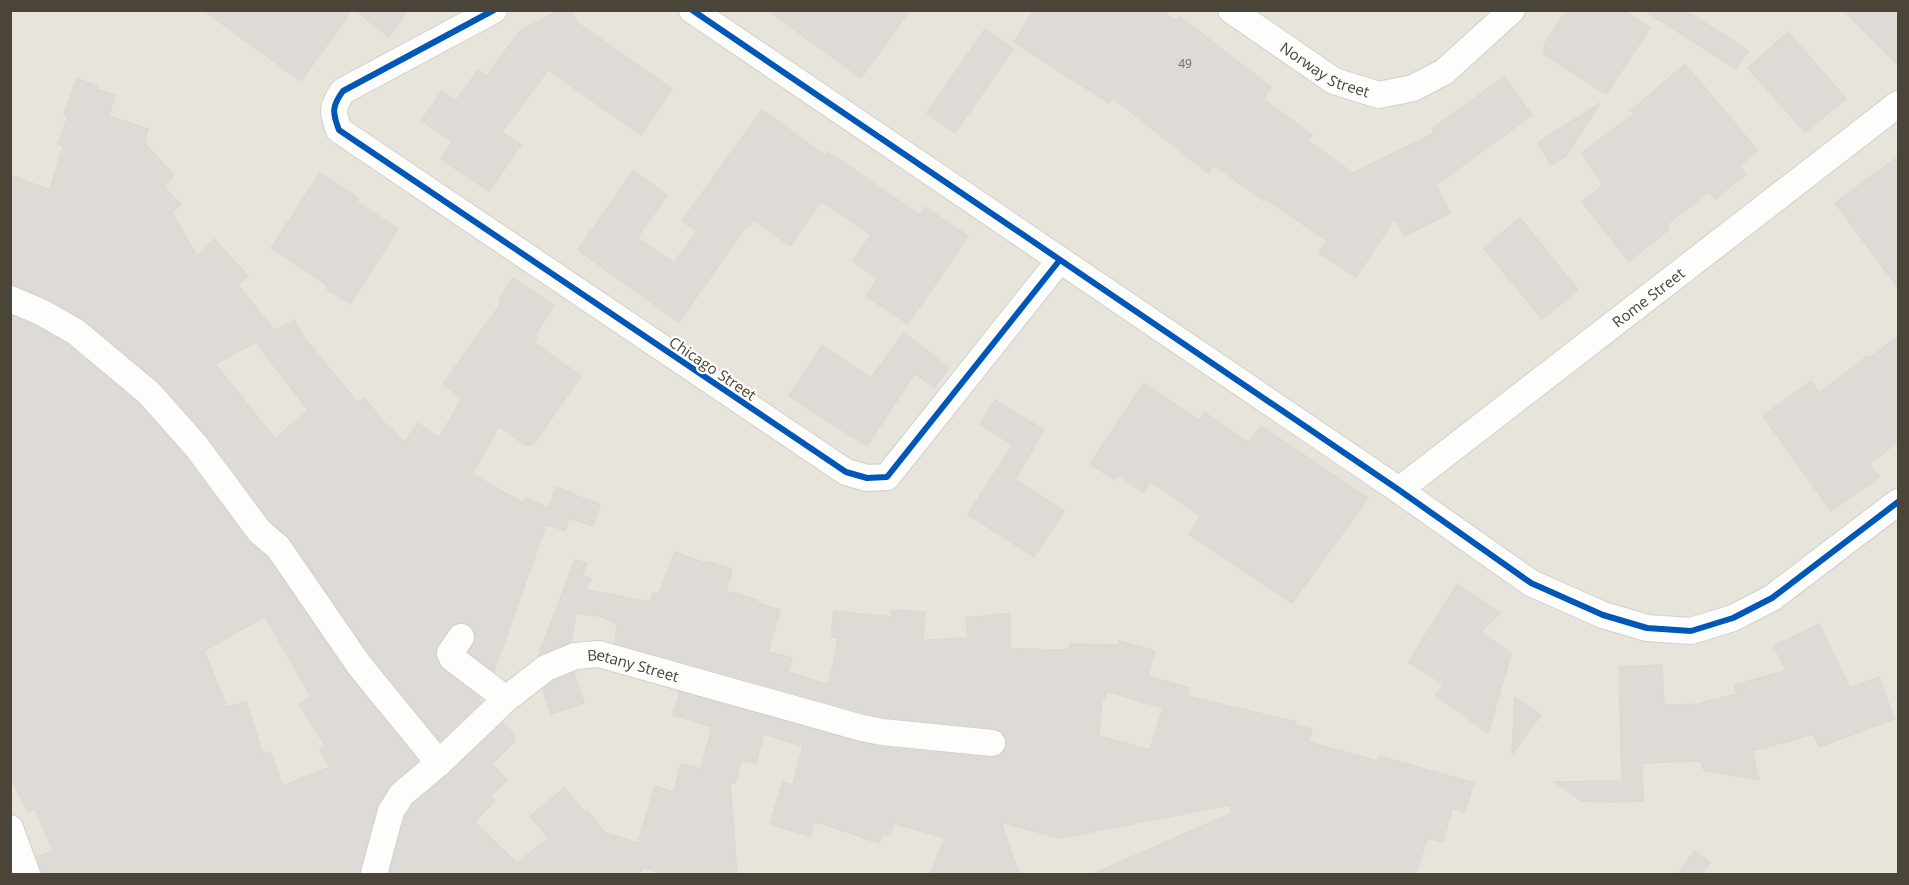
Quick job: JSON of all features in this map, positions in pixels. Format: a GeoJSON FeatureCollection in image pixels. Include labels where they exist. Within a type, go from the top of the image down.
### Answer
{"type":"FeatureCollection","features":[{"type":"Feature","properties":{"kind":"street","name":"Chicago Street"},"geometry":{"type":"LineString","coordinates":[[494,10],[343,91],[335,103],[334,112],[339,130],[846,472],[867,478],[887,477],[1059,261]]}},
{"type":"Feature","properties":{"kind":"street"},"geometry":{"type":"LineString","coordinates":[[692,10],[1399,490],[1531,583],[1603,615],[1647,628],[1691,631],[1733,618],[1772,598],[1899,502]]}},
{"type":"Feature","properties":{"kind":"street","name":"Norway Street"},"geometry":{"type":"LineString","coordinates":[[1231,10],[1334,81],[1379,95],[1413,88],[1444,72],[1512,10]]}},
{"type":"Feature","properties":{"kind":"street","name":"Rome Street"},"geometry":{"type":"LineString","coordinates":[[1399,490],[1899,104]]}},
{"type":"Feature","properties":{"kind":"street"},"geometry":{"type":"LineString","coordinates":[[10,299],[41,312],[76,332],[148,393],[196,446],[260,532],[278,546],[359,665],[439,763]]}},
{"type":"Feature","properties":{"kind":"street"},"geometry":{"type":"LineString","coordinates":[[461,637],[450,653],[452,658],[506,699]]}},
{"type":"Feature","properties":{"kind":"street","name":"Betany Street"},"geometry":{"type":"LineString","coordinates":[[374,874],[391,811],[402,794],[439,763],[506,699],[546,668],[575,656],[599,654],[862,728],[992,743]]}},
{"type":"Feature","properties":{"kind":"street"},"geometry":{"type":"LineString","coordinates":[[10,828],[27,874]]}},
{"type":"Feature","properties":{"kind":"shaded area"},"geometry":{"type":"Polygon","coordinates":[[[10,11],[1898,11],[1898,874],[11,874],[10,11]]]}},
{"type":"Feature","properties":{"kind":"building"},"geometry":{"type":"Polygon","coordinates":[[[203,10],[352,10],[301,81],[203,10]]]}},
{"type":"Feature","properties":{"kind":"building"},"geometry":{"type":"Polygon","coordinates":[[[355,10],[408,10],[389,37],[355,10]]]}},
{"type":"Feature","properties":{"kind":"building"},"geometry":{"type":"Polygon","coordinates":[[[560,10],[571,10],[578,23],[672,89],[641,135],[548,70],[502,132],[521,145],[489,191],[441,159],[452,142],[422,120],[442,91],[456,101],[478,70],[487,76],[520,31],[560,10]]]}},
{"type":"Feature","properties":{"kind":"building"},"geometry":{"type":"Polygon","coordinates":[[[768,10],[910,10],[861,78],[768,10]]]}},
{"type":"Feature","properties":{"kind":"building"},"geometry":{"type":"Polygon","coordinates":[[[1034,10],[1160,10],[1177,21],[1180,17],[1271,87],[1263,99],[1312,135],[1308,141],[1353,173],[1435,133],[1432,129],[1504,77],[1532,115],[1436,185],[1450,213],[1404,236],[1395,218],[1356,277],[1319,253],[1327,241],[1266,199],[1264,201],[1214,165],[1208,173],[1113,98],[1109,103],[1014,42],[1034,10]]]}},
{"type":"Feature","properties":{"kind":"building"},"geometry":{"type":"Polygon","coordinates":[[[1567,10],[1623,10],[1650,28],[1606,94],[1544,54],[1544,45],[1567,10]]]}},
{"type":"Feature","properties":{"kind":"building"},"geometry":{"type":"Polygon","coordinates":[[[1644,10],[1685,10],[1748,51],[1736,69],[1644,10]]]}},
{"type":"Feature","properties":{"kind":"building"},"geometry":{"type":"Polygon","coordinates":[[[1843,10],[1899,10],[1899,66],[1843,10]]]}},
{"type":"Feature","properties":{"kind":"building"},"geometry":{"type":"Polygon","coordinates":[[[985,29],[1013,49],[955,133],[927,113],[985,29]]]}},
{"type":"Feature","properties":{"kind":"building"},"geometry":{"type":"Polygon","coordinates":[[[1788,32],[1846,99],[1805,132],[1748,68],[1788,32]]]}},
{"type":"Feature","properties":{"kind":"building"},"geometry":{"type":"Polygon","coordinates":[[[1685,64],[1757,150],[1739,166],[1746,174],[1715,199],[1709,192],[1666,225],[1669,229],[1629,261],[1582,202],[1603,185],[1582,153],[1635,113],[1631,111],[1685,64]]]}},
{"type":"Feature","properties":{"kind":"building"},"geometry":{"type":"Polygon","coordinates":[[[77,79],[97,86],[96,89],[115,95],[109,116],[148,129],[144,143],[174,175],[164,187],[181,205],[172,212],[197,256],[214,239],[248,276],[238,285],[275,331],[294,320],[305,339],[358,403],[364,398],[390,430],[392,428],[404,443],[418,423],[439,438],[462,398],[443,384],[502,302],[499,300],[513,278],[554,306],[533,342],[581,376],[533,445],[525,445],[499,426],[472,474],[523,503],[525,498],[549,508],[556,487],[600,504],[593,526],[569,518],[565,530],[546,525],[494,671],[469,652],[476,638],[469,624],[462,622],[454,624],[438,645],[435,652],[438,664],[480,698],[481,702],[440,741],[371,656],[290,539],[271,522],[208,437],[160,383],[84,319],[47,298],[10,284],[10,175],[50,190],[63,146],[58,144],[68,116],[64,115],[77,79]],[[256,342],[215,364],[275,439],[308,410],[256,342]]]}},
{"type":"Feature","properties":{"kind":"building"},"geometry":{"type":"Polygon","coordinates":[[[1600,103],[1566,156],[1551,165],[1538,143],[1600,103]]]}},
{"type":"Feature","properties":{"kind":"building"},"geometry":{"type":"Polygon","coordinates":[[[762,110],[826,156],[828,152],[920,215],[925,207],[968,236],[908,324],[866,296],[877,279],[853,261],[871,235],[821,201],[790,246],[754,220],[749,227],[747,225],[679,322],[578,250],[633,171],[667,195],[637,238],[674,263],[697,231],[682,221],[762,110]]]}},
{"type":"Feature","properties":{"kind":"building"},"geometry":{"type":"Polygon","coordinates":[[[1899,156],[1899,289],[1835,203],[1899,156]]]}},
{"type":"Feature","properties":{"kind":"building"},"geometry":{"type":"Polygon","coordinates":[[[320,173],[358,198],[356,201],[398,229],[350,304],[327,289],[327,285],[271,248],[320,173]]]}},
{"type":"Feature","properties":{"kind":"building"},"geometry":{"type":"Polygon","coordinates":[[[1520,218],[1578,290],[1542,319],[1484,248],[1520,218]]]}},
{"type":"Feature","properties":{"kind":"building"},"geometry":{"type":"Polygon","coordinates":[[[10,315],[34,325],[67,344],[139,404],[184,455],[248,541],[267,557],[347,673],[418,761],[392,783],[378,803],[359,874],[42,874],[37,857],[53,851],[35,808],[28,812],[10,776],[10,315]],[[265,616],[204,651],[227,707],[246,702],[263,755],[270,752],[283,786],[330,767],[320,750],[326,747],[299,704],[311,697],[265,616]]]}},
{"type":"Feature","properties":{"kind":"building"},"geometry":{"type":"Polygon","coordinates":[[[904,333],[949,368],[934,388],[915,373],[867,446],[789,396],[822,346],[871,378],[904,333]]]}},
{"type":"Feature","properties":{"kind":"building"},"geometry":{"type":"Polygon","coordinates":[[[1899,336],[1899,441],[1869,464],[1879,477],[1831,511],[1763,416],[1811,381],[1819,393],[1899,336]]]}},
{"type":"Feature","properties":{"kind":"building"},"geometry":{"type":"Polygon","coordinates":[[[1144,383],[1199,420],[1204,412],[1249,443],[1261,426],[1368,498],[1292,603],[1189,534],[1201,516],[1150,481],[1143,492],[1118,475],[1115,480],[1090,464],[1144,383]]]}},
{"type":"Feature","properties":{"kind":"building"},"geometry":{"type":"Polygon","coordinates":[[[995,400],[1044,430],[1015,479],[1064,511],[1034,557],[968,514],[1013,445],[980,424],[995,400]]]}},
{"type":"Feature","properties":{"kind":"building"},"geometry":{"type":"Polygon","coordinates":[[[675,552],[707,564],[708,562],[732,569],[726,591],[758,600],[757,603],[780,610],[768,652],[792,658],[788,672],[829,685],[838,638],[831,637],[834,611],[892,617],[892,610],[925,612],[923,640],[968,638],[966,618],[1010,613],[1010,649],[1069,650],[1070,644],[1118,645],[1119,641],[1155,651],[1148,676],[1189,688],[1187,696],[1296,722],[1295,725],[1312,729],[1308,742],[1377,761],[1379,756],[1474,783],[1465,812],[1452,808],[1443,842],[1427,838],[1416,874],[1093,874],[1232,813],[1229,805],[1060,838],[1001,822],[1019,874],[930,874],[945,838],[893,823],[890,835],[883,833],[879,843],[814,821],[810,836],[770,824],[783,782],[793,785],[803,746],[764,734],[756,764],[741,760],[735,784],[730,782],[737,874],[663,874],[642,867],[640,874],[389,874],[405,817],[413,804],[503,723],[514,734],[514,742],[492,764],[507,780],[490,796],[495,801],[474,822],[517,863],[549,838],[530,816],[565,788],[584,812],[587,810],[605,833],[638,843],[655,786],[674,792],[681,764],[701,769],[712,727],[673,715],[680,692],[879,747],[991,758],[999,756],[1004,751],[1007,744],[1006,737],[994,728],[884,717],[866,713],[615,643],[617,623],[599,616],[576,613],[571,642],[539,655],[575,560],[586,563],[583,576],[591,579],[586,590],[651,602],[653,593],[659,594],[675,552]],[[1106,691],[1105,698],[1102,698],[1099,736],[1150,750],[1163,708],[1106,691]]]}},
{"type":"Feature","properties":{"kind":"building"},"geometry":{"type":"Polygon","coordinates":[[[1457,584],[1500,613],[1481,631],[1511,654],[1488,733],[1436,695],[1444,684],[1409,662],[1457,584]]]}},
{"type":"Feature","properties":{"kind":"building"},"geometry":{"type":"Polygon","coordinates":[[[1819,624],[1850,688],[1879,677],[1894,719],[1819,747],[1814,734],[1752,751],[1759,780],[1704,770],[1701,761],[1642,763],[1643,801],[1611,802],[1582,801],[1555,782],[1622,781],[1619,667],[1662,665],[1664,705],[1697,704],[1737,694],[1734,685],[1786,671],[1774,646],[1819,624]]]}},
{"type":"Feature","properties":{"kind":"building"},"geometry":{"type":"Polygon","coordinates":[[[574,673],[584,703],[551,714],[543,689],[554,681],[574,673]]]}},
{"type":"Feature","properties":{"kind":"building"},"geometry":{"type":"Polygon","coordinates":[[[1515,697],[1541,715],[1512,754],[1515,697]]]}},
{"type":"Feature","properties":{"kind":"building"},"geometry":{"type":"Polygon","coordinates":[[[1694,851],[1710,862],[1702,874],[1678,874],[1694,851]]]}},
{"type":"Feature","properties":{"kind":"cycle path"},"geometry":{"type":"LineString","coordinates":[[494,10],[343,91],[334,109],[339,130],[846,472],[867,478],[887,477],[1059,261]]}},
{"type":"Feature","properties":{"kind":"cycle path"},"geometry":{"type":"LineString","coordinates":[[692,10],[1399,490],[1531,583],[1603,615],[1647,628],[1691,631],[1733,618],[1772,598],[1898,502]]}}]}
